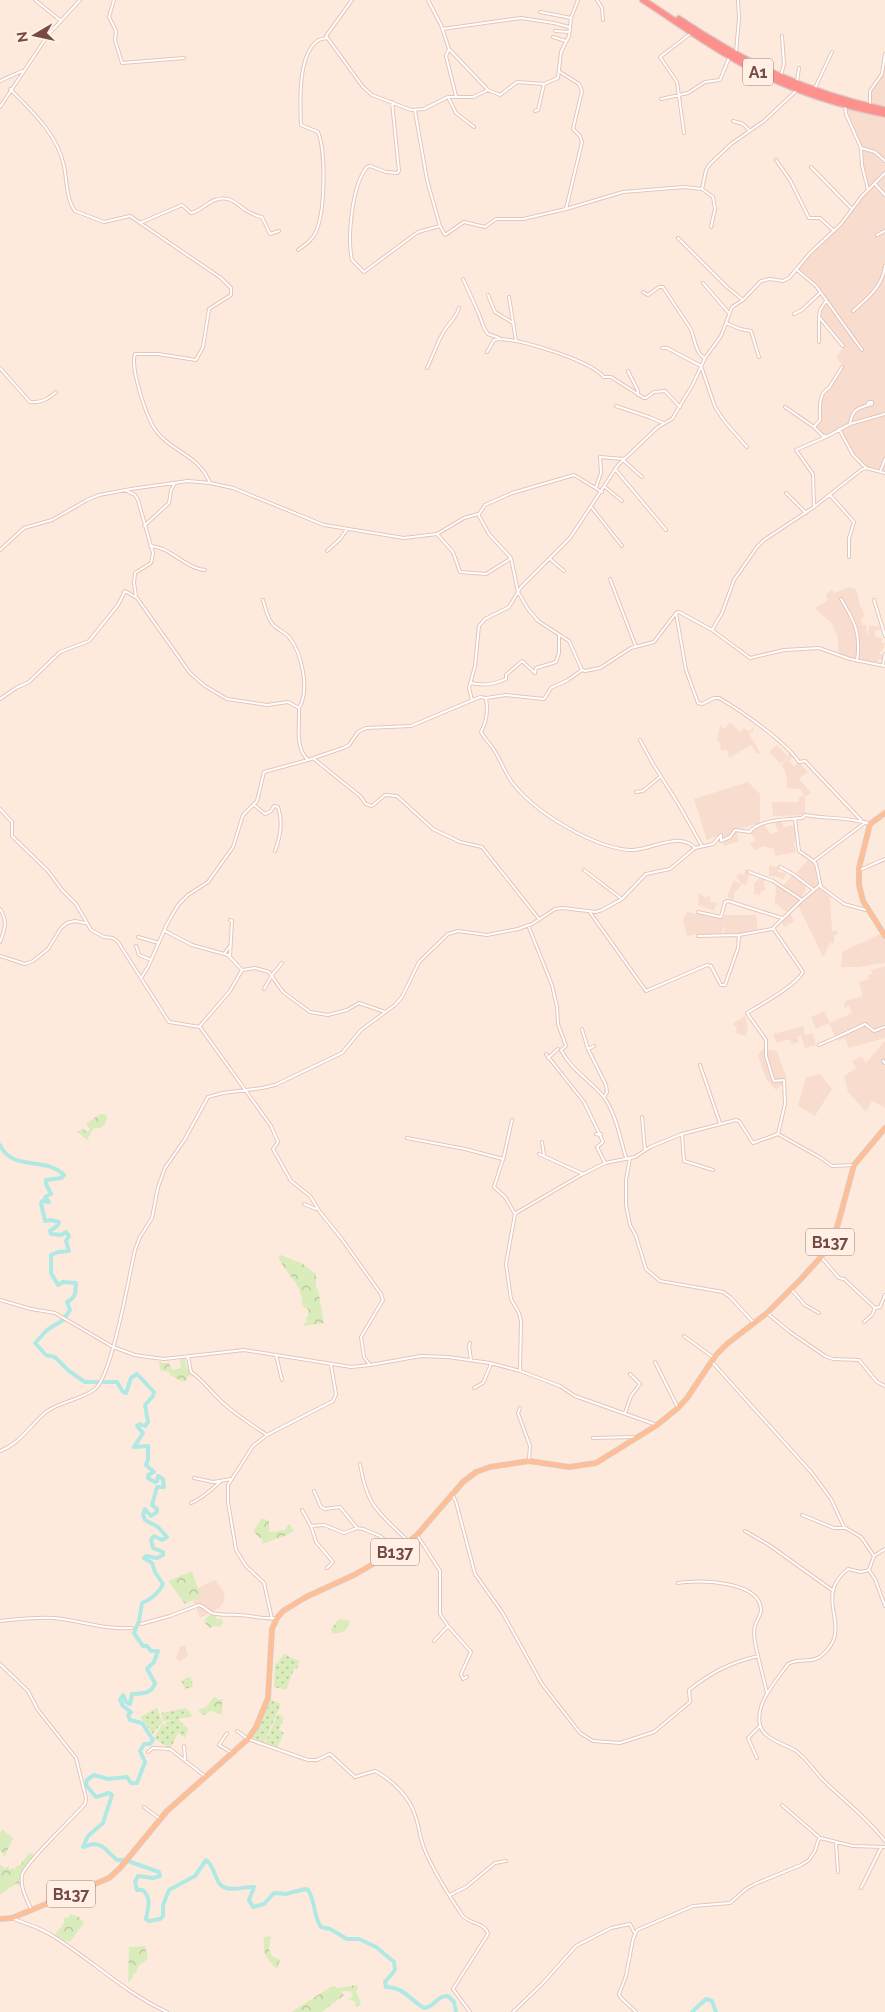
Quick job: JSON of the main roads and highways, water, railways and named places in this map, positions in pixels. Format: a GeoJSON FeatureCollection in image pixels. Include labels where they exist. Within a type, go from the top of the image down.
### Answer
{"type":"FeatureCollection","features":[{"type":"Feature","properties":{"kind":"highway","name":"A1"},"geometry":{"type":"LineString","coordinates":[[644,0],[692,32],[732,55],[797,86],[885,110]]}},
{"type":"Feature","properties":{"kind":"highway","name":"A1"},"geometry":{"type":"LineString","coordinates":[[651,0],[751,68],[845,104],[885,114]]}},
{"type":"Feature","properties":{"kind":"main road"},"geometry":{"type":"LineString","coordinates":[[885,813],[866,823],[859,870],[860,891],[867,910],[885,936]]}},
{"type":"Feature","properties":{"kind":"main road","name":"B137"},"geometry":{"type":"LineString","coordinates":[[0,1919],[12,1918],[105,1880],[126,1860],[160,1819],[248,1739],[260,1719],[268,1698],[270,1644],[274,1619],[290,1606],[354,1575],[409,1542],[453,1496],[463,1482],[476,1472],[529,1461],[569,1467],[596,1463],[639,1438],[678,1408],[727,1344],[767,1313],[821,1257],[838,1224],[854,1164],[885,1128]]}},
{"type":"Feature","properties":{"kind":"waterway"},"geometry":{"type":"LineString","coordinates":[[0,1145],[5,1153],[13,1158],[48,1166],[57,1169],[64,1175],[61,1178],[46,1180],[51,1194],[45,1197],[49,1202],[42,1201],[41,1203],[45,1221],[59,1222],[50,1231],[51,1234],[61,1235],[66,1232],[69,1236],[66,1241],[69,1251],[51,1255],[51,1273],[58,1285],[63,1282],[76,1283],[75,1292],[74,1296],[67,1302],[70,1310],[63,1320],[47,1330],[35,1343],[46,1355],[55,1357],[69,1371],[85,1382],[117,1382],[123,1392],[126,1393],[131,1378],[137,1374],[154,1392],[145,1405],[148,1422],[145,1426],[140,1424],[137,1426],[143,1433],[134,1447],[148,1446],[146,1465],[154,1472],[148,1475],[148,1478],[155,1482],[158,1476],[163,1479],[164,1487],[157,1487],[152,1505],[157,1509],[157,1512],[151,1516],[145,1509],[143,1514],[145,1520],[158,1527],[167,1537],[162,1540],[154,1536],[151,1540],[153,1548],[163,1552],[163,1555],[157,1558],[146,1556],[144,1558],[152,1563],[155,1572],[163,1584],[154,1596],[142,1603],[139,1621],[134,1633],[143,1646],[147,1646],[151,1651],[158,1651],[154,1662],[147,1669],[155,1683],[149,1691],[132,1694],[130,1704],[126,1702],[123,1695],[120,1700],[123,1706],[131,1712],[128,1715],[130,1720],[142,1723],[153,1740],[150,1744],[144,1744],[140,1751],[145,1762],[137,1783],[131,1783],[127,1777],[108,1779],[94,1775],[87,1780],[86,1785],[96,1797],[109,1793],[112,1795],[103,1823],[88,1836],[83,1847],[98,1844],[117,1860],[125,1860],[159,1872],[160,1876],[153,1878],[138,1876],[135,1882],[137,1890],[143,1890],[148,1897],[149,1904],[146,1919],[149,1921],[160,1919],[163,1916],[163,1905],[169,1890],[195,1876],[206,1860],[212,1866],[222,1886],[233,1889],[254,1887],[249,1900],[253,1907],[264,1904],[274,1893],[286,1894],[305,1889],[308,1890],[318,1923],[321,1927],[330,1929],[347,1939],[359,1939],[376,1947],[394,1962],[395,1970],[385,1982],[386,1987],[398,1989],[424,2008],[431,2006],[441,1997],[448,1996],[454,2002],[456,2012]]}},
{"type":"Feature","properties":{"kind":"waterway"},"geometry":{"type":"LineString","coordinates":[[692,2012],[706,1999],[712,2001],[716,2012]]}}]}
